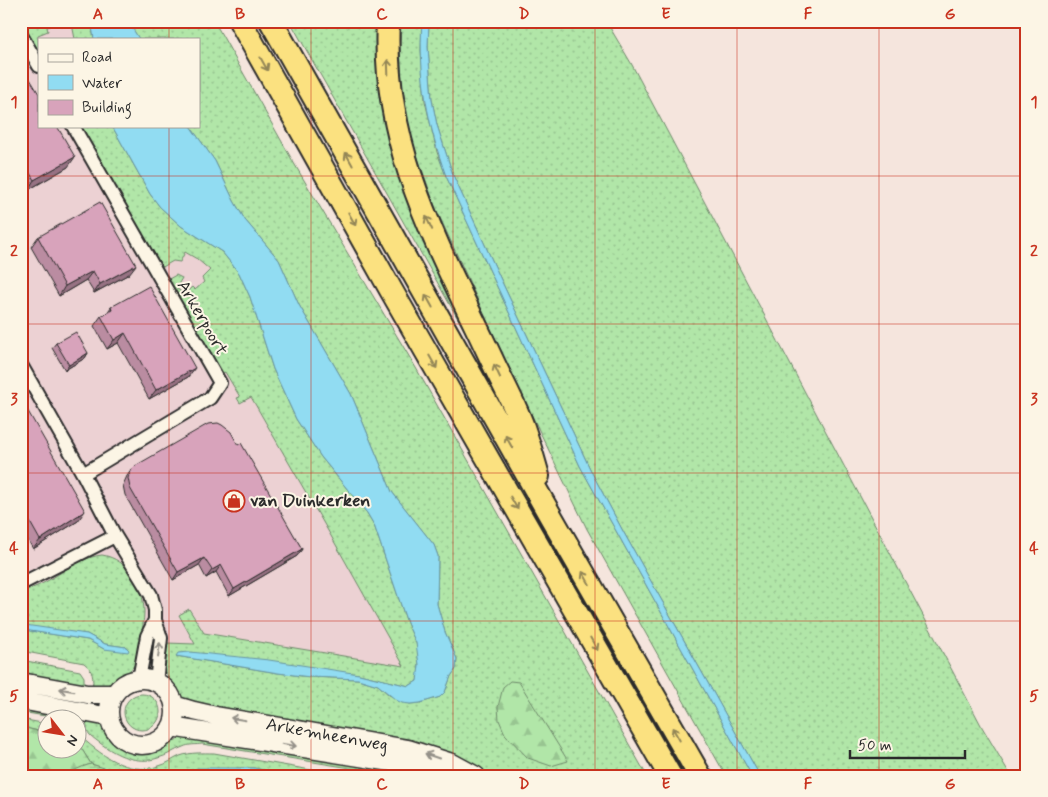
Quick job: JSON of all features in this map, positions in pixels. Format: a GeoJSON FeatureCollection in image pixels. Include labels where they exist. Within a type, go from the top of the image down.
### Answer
{"type":"FeatureCollection","features":[{"type":"Feature","properties":{"kind":"highway"},"geometry":{"type":"LineString","coordinates":[[240,21],[391,290],[670,776]]}},
{"type":"Feature","properties":{"kind":"highway"},"geometry":{"type":"LineString","coordinates":[[271,21],[700,776]]}},
{"type":"Feature","properties":{"kind":"highway"},"geometry":{"type":"LineString","coordinates":[[388,21],[391,98],[407,166],[424,214],[524,431],[550,515]]}},
{"type":"Feature","properties":{"kind":"main road"},"geometry":{"type":"LineString","coordinates":[[147,680],[164,687],[171,695],[175,716],[172,727],[164,736],[154,742],[143,745],[131,743],[121,738],[113,728],[109,718],[109,706],[114,694],[120,687],[129,681],[147,680]]}},
{"type":"Feature","properties":{"kind":"main road"},"geometry":{"type":"LineString","coordinates":[[21,682],[87,694],[114,694]]}},
{"type":"Feature","properties":{"kind":"main road"},"geometry":{"type":"LineString","coordinates":[[21,700],[109,718]]}},
{"type":"Feature","properties":{"kind":"main road","name":"Arkemheenweg"},"geometry":{"type":"LineString","coordinates":[[174,705],[216,716],[408,749],[452,763],[476,776]]}},
{"type":"Feature","properties":{"kind":"main road","name":"Arkemheenweg"},"geometry":{"type":"LineString","coordinates":[[172,727],[404,764],[439,776]]}},
{"type":"Feature","properties":{"kind":"street"},"geometry":{"type":"LineString","coordinates":[[21,35],[38,64]]}},
{"type":"Feature","properties":{"kind":"street","name":"Arkerpoort"},"geometry":{"type":"LineString","coordinates":[[74,128],[220,383],[210,398],[83,474]]}},
{"type":"Feature","properties":{"kind":"street"},"geometry":{"type":"LineString","coordinates":[[21,365],[83,474],[115,536],[151,595],[155,610],[155,620],[161,638],[147,680]]}},
{"type":"Feature","properties":{"kind":"street"},"geometry":{"type":"LineString","coordinates":[[21,584],[115,536]]}},
{"type":"Feature","properties":{"kind":"shaded area"},"geometry":{"type":"Polygon","coordinates":[[[21,21],[106,21],[116,38],[38,38],[38,128],[171,128],[419,560],[429,691],[182,655],[129,650],[21,628],[21,21]]]}},
{"type":"Feature","properties":{"kind":"green space"},"geometry":{"type":"Polygon","coordinates":[[[21,21],[91,21],[94,38],[75,38],[72,24],[60,26],[59,23],[47,27],[48,31],[38,35],[38,53],[21,21]]]}},
{"type":"Feature","properties":{"kind":"green space"},"geometry":{"type":"Polygon","coordinates":[[[128,21],[214,21],[295,165],[416,368],[647,776],[486,776],[468,765],[186,702],[174,687],[165,668],[166,643],[195,644],[179,615],[189,609],[204,633],[404,666],[251,397],[240,403],[237,398],[240,397],[225,372],[221,374],[167,280],[176,275],[182,278],[176,288],[184,294],[192,287],[195,290],[204,282],[202,278],[210,270],[185,252],[180,262],[173,261],[161,268],[80,128],[113,128],[150,194],[160,207],[181,226],[222,252],[239,273],[250,297],[273,369],[296,419],[321,457],[367,513],[374,525],[407,623],[416,643],[419,654],[419,673],[417,681],[409,686],[359,674],[176,656],[278,673],[310,677],[358,679],[378,685],[389,695],[410,704],[440,697],[445,692],[456,669],[457,659],[445,632],[437,604],[438,556],[434,545],[392,492],[351,394],[299,305],[279,260],[245,220],[215,161],[191,128],[200,128],[200,38],[138,38],[128,21]]]}},
{"type":"Feature","properties":{"kind":"green space"},"geometry":{"type":"Polygon","coordinates":[[[290,21],[382,21],[382,48],[480,358],[290,21]]]}},
{"type":"Feature","properties":{"kind":"green space"},"geometry":{"type":"Polygon","coordinates":[[[401,21],[422,21],[421,50],[425,101],[437,152],[446,176],[580,466],[752,776],[726,776],[587,529],[507,364],[436,209],[413,144],[403,97],[400,48],[401,21]]]}},
{"type":"Feature","properties":{"kind":"green space"},"geometry":{"type":"Polygon","coordinates":[[[429,21],[606,21],[631,63],[982,727],[1011,776],[760,776],[592,473],[453,175],[437,125],[432,100],[428,47],[429,21]]]}},
{"type":"Feature","properties":{"kind":"green space"},"geometry":{"type":"Polygon","coordinates":[[[102,555],[120,562],[127,568],[138,584],[144,612],[139,650],[134,665],[119,679],[92,689],[92,674],[84,663],[21,651],[21,591],[42,584],[71,566],[91,557],[102,555]],[[25,630],[88,640],[104,649],[126,647],[105,644],[87,634],[25,630]]]}},
{"type":"Feature","properties":{"kind":"green space"},"geometry":{"type":"Polygon","coordinates":[[[21,660],[80,671],[84,677],[84,688],[21,675],[21,660]]]}},
{"type":"Feature","properties":{"kind":"green space"},"geometry":{"type":"Polygon","coordinates":[[[510,681],[519,682],[568,761],[551,766],[528,758],[505,734],[499,720],[498,707],[503,687],[510,681]]]}},
{"type":"Feature","properties":{"kind":"green space"},"geometry":{"type":"Polygon","coordinates":[[[142,694],[149,695],[155,699],[159,705],[159,719],[155,725],[149,729],[142,730],[135,729],[129,725],[125,719],[124,712],[125,705],[129,699],[135,695],[142,694]]]}},
{"type":"Feature","properties":{"kind":"green space"},"geometry":{"type":"Polygon","coordinates":[[[21,706],[39,710],[38,715],[21,712],[21,706]]]}},
{"type":"Feature","properties":{"kind":"green space"},"geometry":{"type":"Polygon","coordinates":[[[88,718],[99,724],[115,743],[132,752],[154,751],[182,737],[425,776],[377,776],[369,771],[202,744],[185,746],[164,756],[142,760],[120,755],[88,733],[88,718]]]}},
{"type":"Feature","properties":{"kind":"green space"},"geometry":{"type":"Polygon","coordinates":[[[21,719],[38,722],[38,731],[21,727],[21,719]]]}},
{"type":"Feature","properties":{"kind":"green space"},"geometry":{"type":"Polygon","coordinates":[[[21,727],[38,731],[38,760],[88,759],[91,764],[68,774],[51,777],[26,772],[21,769],[21,727]]]}},
{"type":"Feature","properties":{"kind":"green space"},"geometry":{"type":"Polygon","coordinates":[[[88,743],[105,756],[125,766],[136,768],[159,766],[188,754],[214,753],[345,776],[291,776],[254,768],[241,768],[136,776],[113,773],[91,764],[88,759],[88,743]]]}},
{"type":"Feature","properties":{"kind":"green space"},"geometry":{"type":"Polygon","coordinates":[[[91,764],[104,768],[93,776],[60,776],[83,767],[91,764]]]}},
{"type":"Feature","properties":{"kind":"water"},"geometry":{"type":"Polygon","coordinates":[[[91,21],[128,21],[138,38],[94,38],[91,21]]]}},
{"type":"Feature","properties":{"kind":"water"},"geometry":{"type":"Polygon","coordinates":[[[422,21],[429,21],[428,47],[432,100],[437,125],[453,175],[592,473],[760,776],[752,776],[580,466],[446,176],[429,119],[423,81],[422,21]]]}},
{"type":"Feature","properties":{"kind":"water"},"geometry":{"type":"Polygon","coordinates":[[[113,128],[191,128],[215,161],[245,220],[279,260],[299,305],[351,394],[392,492],[434,545],[438,556],[437,604],[445,632],[457,659],[456,669],[445,692],[440,697],[420,703],[402,703],[378,685],[358,679],[310,677],[278,673],[176,656],[178,653],[190,652],[269,660],[359,674],[409,686],[417,681],[419,665],[416,643],[407,623],[374,525],[367,513],[321,457],[296,419],[273,369],[250,297],[239,273],[222,252],[181,226],[160,207],[150,194],[113,128]]]}},
{"type":"Feature","properties":{"kind":"water"},"geometry":{"type":"Polygon","coordinates":[[[25,625],[87,634],[105,644],[126,647],[129,650],[128,652],[104,649],[88,640],[24,630],[23,627],[25,625]]]}},
{"type":"Feature","properties":{"kind":"water"},"geometry":{"type":"Polygon","coordinates":[[[104,768],[121,776],[93,776],[104,768]]]}},
{"type":"Feature","properties":{"kind":"water"},"geometry":{"type":"Polygon","coordinates":[[[199,768],[254,768],[291,776],[165,776],[199,768]]]}},
{"type":"Feature","properties":{"kind":"building"},"geometry":{"type":"Polygon","coordinates":[[[21,64],[38,92],[38,128],[58,128],[75,157],[34,180],[21,158],[21,64]]]}},
{"type":"Feature","properties":{"kind":"building"},"geometry":{"type":"Polygon","coordinates":[[[100,202],[136,265],[100,284],[93,271],[65,286],[38,237],[100,202]]]}},
{"type":"Feature","properties":{"kind":"building"},"geometry":{"type":"Polygon","coordinates":[[[149,286],[195,368],[156,390],[125,333],[114,340],[101,316],[112,310],[111,307],[149,286]]]}},
{"type":"Feature","properties":{"kind":"building"},"geometry":{"type":"Polygon","coordinates":[[[76,332],[88,353],[69,365],[56,343],[76,332]]]}},
{"type":"Feature","properties":{"kind":"building"},"geometry":{"type":"Polygon","coordinates":[[[21,399],[85,511],[40,540],[21,506],[21,399]]]}},
{"type":"Feature","properties":{"kind":"building"},"geometry":{"type":"Polygon","coordinates":[[[218,423],[231,432],[238,445],[241,443],[302,549],[234,589],[221,565],[212,570],[204,558],[178,572],[130,488],[128,478],[135,466],[208,424],[218,423]]]}},
{"type":"Feature","properties":{"kind":"place","name":"van Duinkerken"},"geometry":{"type":"Point","coordinates":[234,501]}}]}
